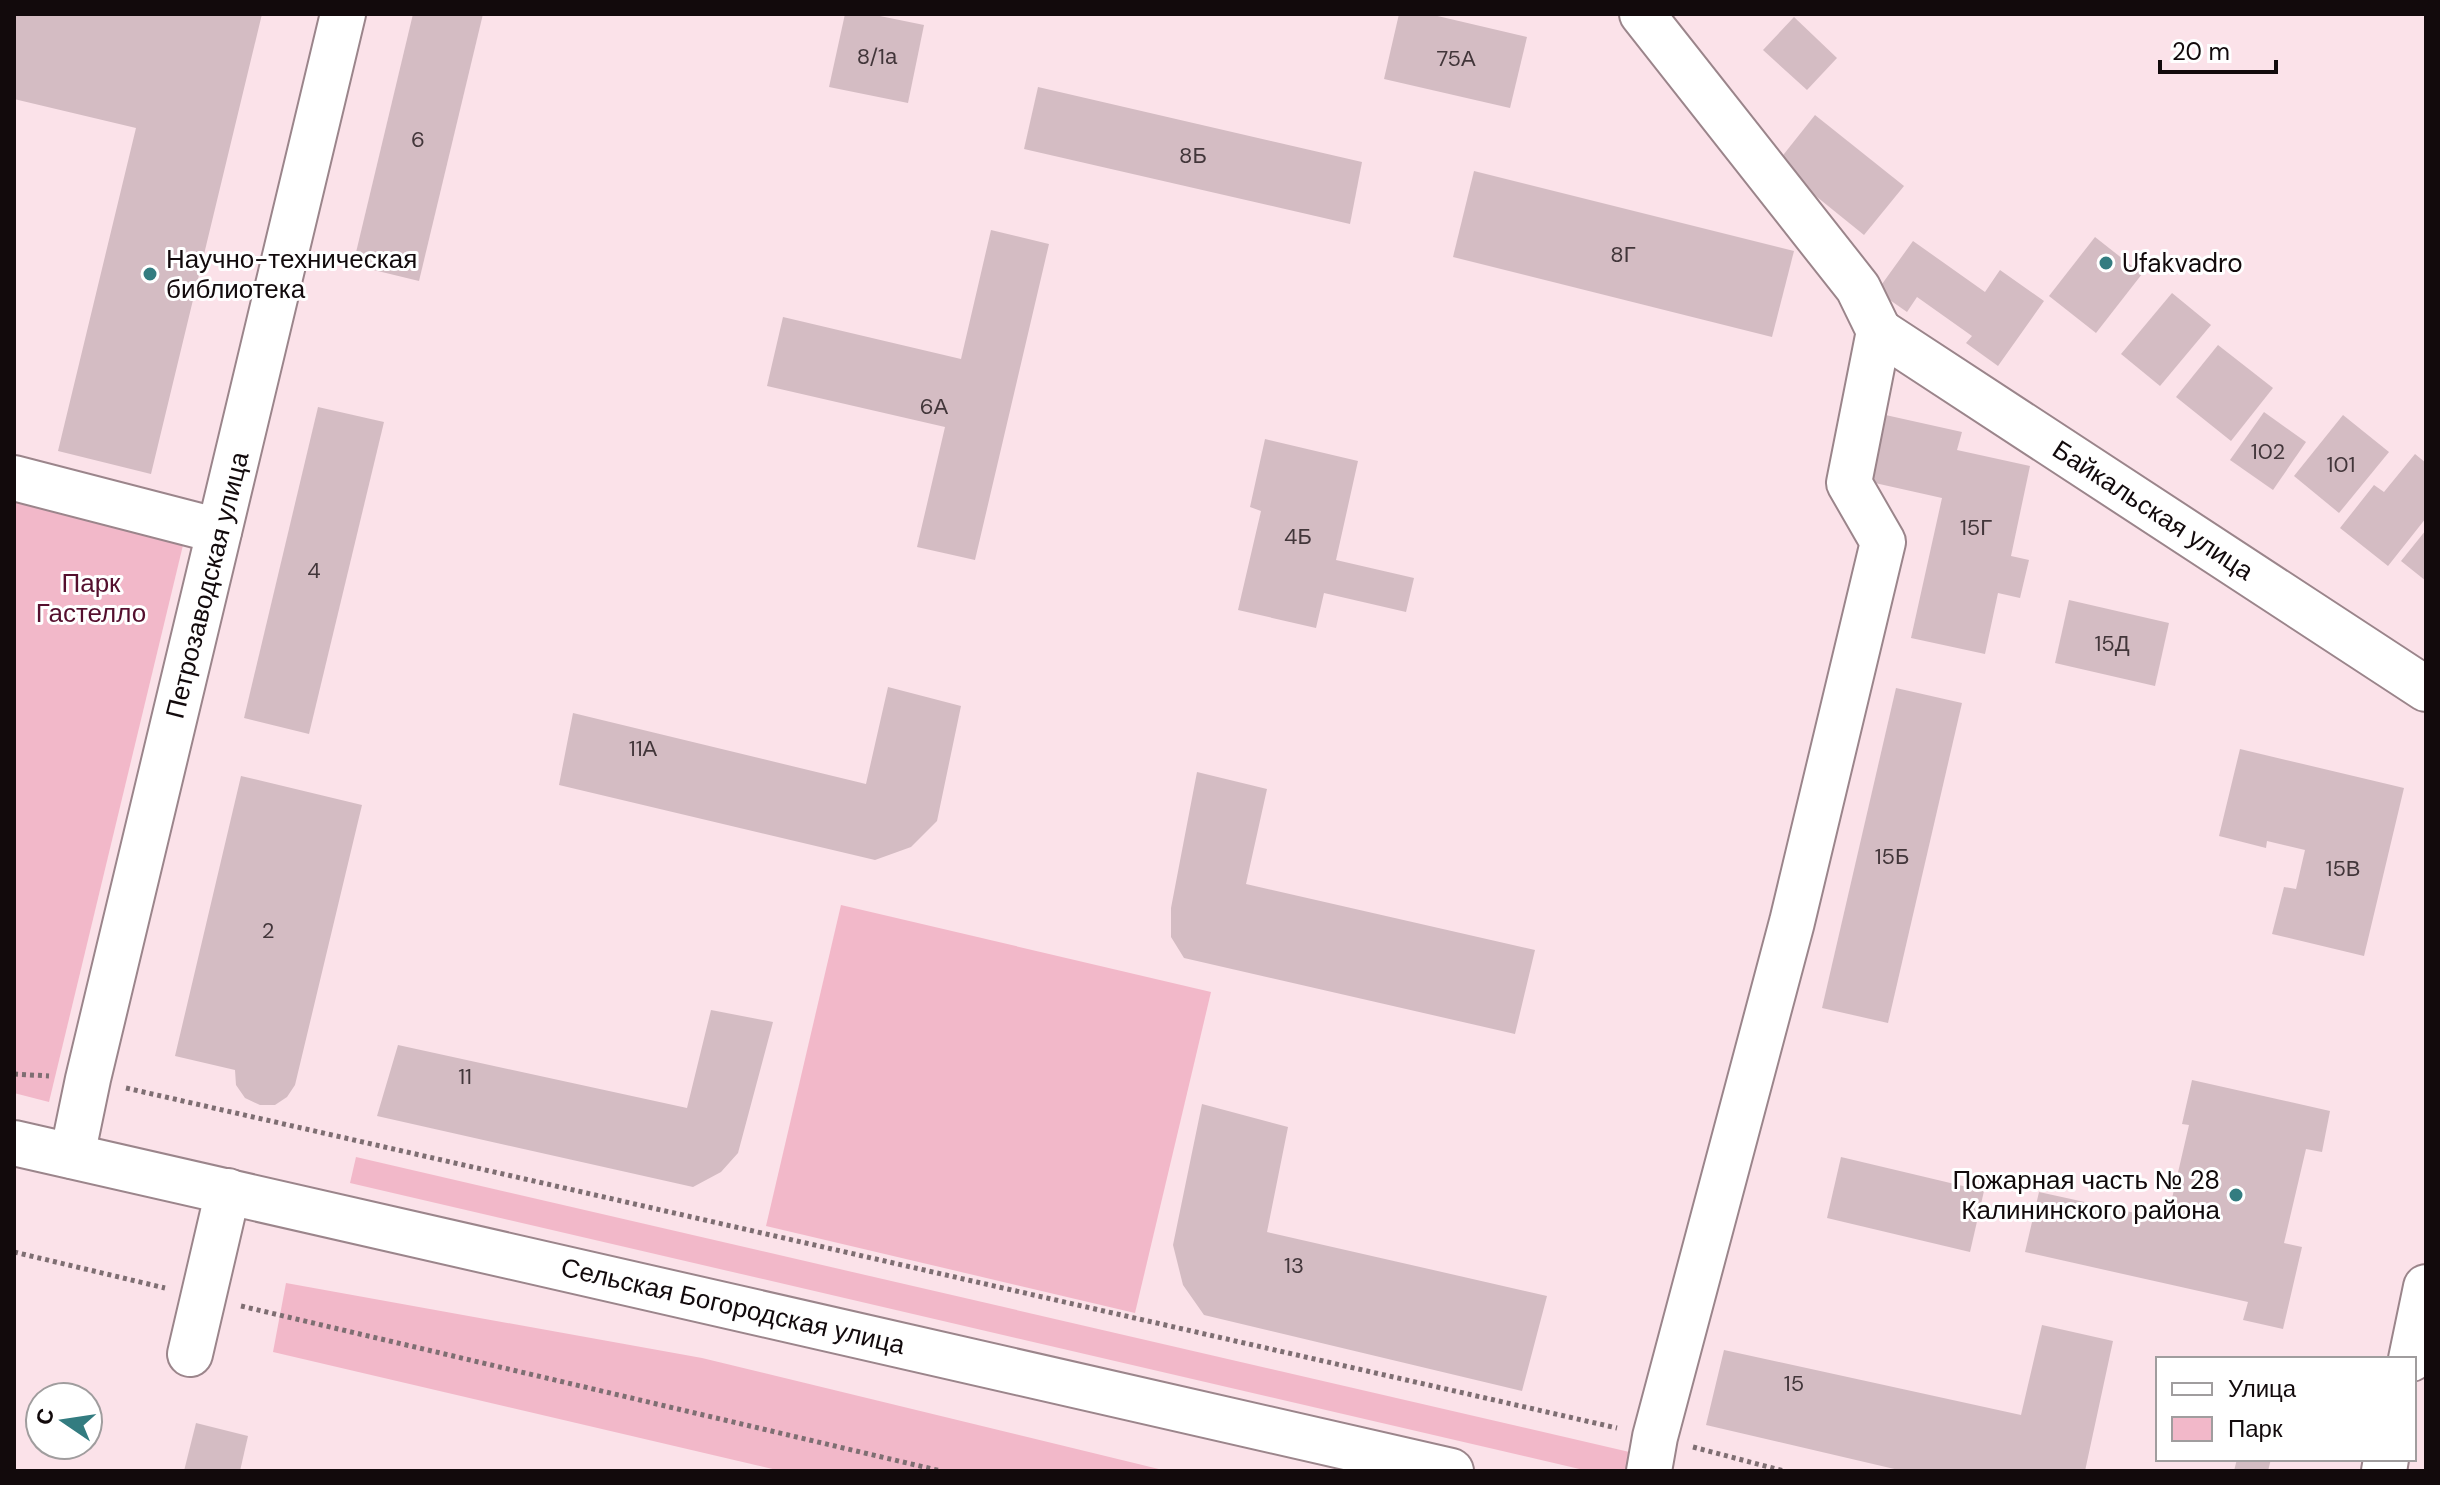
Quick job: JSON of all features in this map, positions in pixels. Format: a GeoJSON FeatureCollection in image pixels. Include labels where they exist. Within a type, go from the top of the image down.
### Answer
{"type":"FeatureCollection","features":[{"type":"Feature","properties":{"kind":"main road","name":"Петрозаводская улица"},"geometry":{"type":"LineString","coordinates":[[72,1156],[343,14]]}},
{"type":"Feature","properties":{"kind":"main road"},"geometry":{"type":"LineString","coordinates":[[1642,14],[1858,288],[1879,331],[1849,483],[1883,542],[1792,922],[1652,1454]]}},
{"type":"Feature","properties":{"kind":"main road","name":"Байкальская улица"},"geometry":{"type":"LineString","coordinates":[[1879,331],[2426,689]]}},
{"type":"Feature","properties":{"kind":"main road"},"geometry":{"type":"LineString","coordinates":[[14,478],[219,531]]}},
{"type":"Feature","properties":{"kind":"main road","name":"Сельская Богородская улица"},"geometry":{"type":"LineString","coordinates":[[14,1143],[1451,1471]]}},
{"type":"Feature","properties":{"kind":"main road"},"geometry":{"type":"LineString","coordinates":[[190,1354],[228,1191]]}},
{"type":"Feature","properties":{"kind":"main road"},"geometry":{"type":"LineString","coordinates":[[2411,1357],[2426,1287]]}},
{"type":"Feature","properties":{"kind":"path"},"geometry":{"type":"LineString","coordinates":[[14,1074],[88,1079],[1652,1454],[1784,1471]]}},
{"type":"Feature","properties":{"kind":"path"},"geometry":{"type":"LineString","coordinates":[[14,1252],[941,1471]]}},
{"type":"Feature","properties":{"kind":"green space","name":"Парк Гастелло"},"geometry":{"type":"Polygon","coordinates":[[[14,501],[184,541],[49,1102],[14,1093],[14,501]]]}},
{"type":"Feature","properties":{"kind":"green space"},"geometry":{"type":"Polygon","coordinates":[[[841,905],[1211,992],[1135,1313],[766,1226],[841,905]]]}},
{"type":"Feature","properties":{"kind":"green space"},"geometry":{"type":"Polygon","coordinates":[[[356,1157],[1638,1454],[1634,1471],[1588,1471],[350,1183],[356,1157]]]}},
{"type":"Feature","properties":{"kind":"green space"},"geometry":{"type":"Polygon","coordinates":[[[286,1283],[702,1358],[1167,1471],[781,1471],[273,1352],[286,1283]]]}},
{"type":"Feature","properties":{"kind":"building","name":"Научно-техническая библиотека"},"geometry":{"type":"Polygon","coordinates":[[[14,14],[262,14],[151,474],[58,451],[136,128],[14,99],[14,14]]]}},
{"type":"Feature","properties":{"kind":"building"},"geometry":{"type":"Polygon","coordinates":[[[413,14],[483,14],[419,281],[353,265],[413,14]]]}},
{"type":"Feature","properties":{"kind":"building"},"geometry":{"type":"Polygon","coordinates":[[[845,14],[870,14],[924,25],[908,103],[829,87],[845,14]]]}},
{"type":"Feature","properties":{"kind":"building"},"geometry":{"type":"Polygon","coordinates":[[[1399,14],[1429,14],[1527,37],[1510,108],[1384,79],[1399,14]]]}},
{"type":"Feature","properties":{"kind":"building"},"geometry":{"type":"Polygon","coordinates":[[[1794,17],[1837,58],[1807,90],[1763,50],[1794,17]]]}},
{"type":"Feature","properties":{"kind":"building"},"geometry":{"type":"Polygon","coordinates":[[[1038,87],[1362,162],[1350,224],[1024,149],[1038,87]]]}},
{"type":"Feature","properties":{"kind":"building"},"geometry":{"type":"Polygon","coordinates":[[[1815,115],[1904,186],[1864,235],[1776,164],[1815,115]]]}},
{"type":"Feature","properties":{"kind":"building"},"geometry":{"type":"Polygon","coordinates":[[[1474,171],[1794,251],[1772,337],[1453,257],[1474,171]]]}},
{"type":"Feature","properties":{"kind":"building"},"geometry":{"type":"Polygon","coordinates":[[[991,230],[1049,244],[975,560],[917,547],[945,427],[767,386],[783,317],[961,359],[991,230]]]}},
{"type":"Feature","properties":{"kind":"building"},"geometry":{"type":"Polygon","coordinates":[[[2095,237],[2142,274],[2096,333],[2049,296],[2095,237]]]}},
{"type":"Feature","properties":{"kind":"building"},"geometry":{"type":"Polygon","coordinates":[[[1913,241],[1985,292],[2000,270],[2044,301],[1998,366],[1966,343],[1972,336],[1917,297],[1907,312],[1877,291],[1913,241]]]}},
{"type":"Feature","properties":{"kind":"building"},"geometry":{"type":"Polygon","coordinates":[[[2172,293],[2211,325],[2160,386],[2121,354],[2172,293]]]}},
{"type":"Feature","properties":{"kind":"building"},"geometry":{"type":"Polygon","coordinates":[[[2218,345],[2273,388],[2231,441],[2176,397],[2218,345]]]}},
{"type":"Feature","properties":{"kind":"building"},"geometry":{"type":"Polygon","coordinates":[[[318,407],[384,422],[309,734],[244,718],[318,407]]]}},
{"type":"Feature","properties":{"kind":"building"},"geometry":{"type":"Polygon","coordinates":[[[1872,412],[1962,432],[1957,450],[2030,466],[2011,556],[2029,560],[2020,598],[1998,593],[1985,654],[1911,638],[1942,498],[1857,479],[1872,412]]]}},
{"type":"Feature","properties":{"kind":"building"},"geometry":{"type":"Polygon","coordinates":[[[2264,412],[2306,442],[2273,490],[2230,460],[2264,412]]]}},
{"type":"Feature","properties":{"kind":"building"},"geometry":{"type":"Polygon","coordinates":[[[2343,415],[2389,452],[2339,513],[2294,476],[2343,415]]]}},
{"type":"Feature","properties":{"kind":"building"},"geometry":{"type":"Polygon","coordinates":[[[1265,439],[1358,461],[1336,560],[1414,578],[1406,612],[1324,593],[1316,628],[1238,610],[1261,511],[1250,507],[1265,439]]]}},
{"type":"Feature","properties":{"kind":"building"},"geometry":{"type":"Polygon","coordinates":[[[2415,454],[2426,463],[2426,518],[2388,566],[2340,528],[2374,485],[2384,492],[2415,454]]]}},
{"type":"Feature","properties":{"kind":"building"},"geometry":{"type":"Polygon","coordinates":[[[2426,530],[2426,581],[2401,561],[2426,530]]]}},
{"type":"Feature","properties":{"kind":"building"},"geometry":{"type":"Polygon","coordinates":[[[2069,600],[2169,623],[2155,686],[2055,663],[2069,600]]]}},
{"type":"Feature","properties":{"kind":"building"},"geometry":{"type":"Polygon","coordinates":[[[888,687],[961,706],[937,821],[911,847],[875,860],[559,785],[573,713],[866,784],[888,687]]]}},
{"type":"Feature","properties":{"kind":"building"},"geometry":{"type":"Polygon","coordinates":[[[1896,688],[1962,703],[1888,1023],[1822,1008],[1896,688]]]}},
{"type":"Feature","properties":{"kind":"building"},"geometry":{"type":"Polygon","coordinates":[[[2240,749],[2404,788],[2364,956],[2272,934],[2284,887],[2296,889],[2305,850],[2267,841],[2266,848],[2219,836],[2240,749]]]}},
{"type":"Feature","properties":{"kind":"building"},"geometry":{"type":"Polygon","coordinates":[[[1197,772],[1267,789],[1246,884],[1535,950],[1515,1034],[1184,958],[1171,937],[1171,908],[1197,772]]]}},
{"type":"Feature","properties":{"kind":"building"},"geometry":{"type":"Polygon","coordinates":[[[241,776],[362,805],[295,1085],[287,1097],[275,1105],[260,1105],[245,1098],[236,1085],[235,1070],[175,1056],[241,776]]]}},
{"type":"Feature","properties":{"kind":"building"},"geometry":{"type":"Polygon","coordinates":[[[711,1010],[773,1022],[738,1153],[721,1172],[693,1187],[377,1116],[398,1045],[687,1108],[711,1010]]]}},
{"type":"Feature","properties":{"kind":"building"},"geometry":{"type":"Polygon","coordinates":[[[2192,1080],[2330,1111],[2322,1152],[2306,1149],[2284,1243],[2302,1247],[2283,1329],[2243,1320],[2248,1302],[2025,1252],[2039,1192],[2167,1220],[2189,1125],[2182,1124],[2192,1080]]]}},
{"type":"Feature","properties":{"kind":"building"},"geometry":{"type":"Polygon","coordinates":[[[1202,1104],[1288,1127],[1267,1232],[1547,1296],[1522,1391],[1204,1315],[1183,1285],[1173,1245],[1202,1104]]]}},
{"type":"Feature","properties":{"kind":"building"},"geometry":{"type":"Polygon","coordinates":[[[1841,1157],[1984,1191],[1970,1252],[1827,1218],[1841,1157]]]}},
{"type":"Feature","properties":{"kind":"building"},"geometry":{"type":"Polygon","coordinates":[[[2042,1325],[2113,1341],[2085,1471],[1903,1471],[1706,1425],[1724,1350],[2021,1415],[2042,1325]]]}},
{"type":"Feature","properties":{"kind":"building"},"geometry":{"type":"Polygon","coordinates":[[[196,1423],[248,1436],[240,1471],[184,1471],[196,1423]]]}},
{"type":"Feature","properties":{"kind":"building"},"geometry":{"type":"Polygon","coordinates":[[[2236,1461],[2270,1461],[2268,1471],[2234,1471],[2236,1461]]]}},
{"type":"Feature","properties":{"kind":"place","name":"Ufakvadro"},"geometry":{"type":"Point","coordinates":[2106,263]}},
{"type":"Feature","properties":{"kind":"place","name":"Научно-техническая библиотека"},"geometry":{"type":"Point","coordinates":[150,274]}},
{"type":"Feature","properties":{"kind":"place","name":"Пожарная часть № 28 Калининского района"},"geometry":{"type":"Point","coordinates":[2236,1195]}}]}
